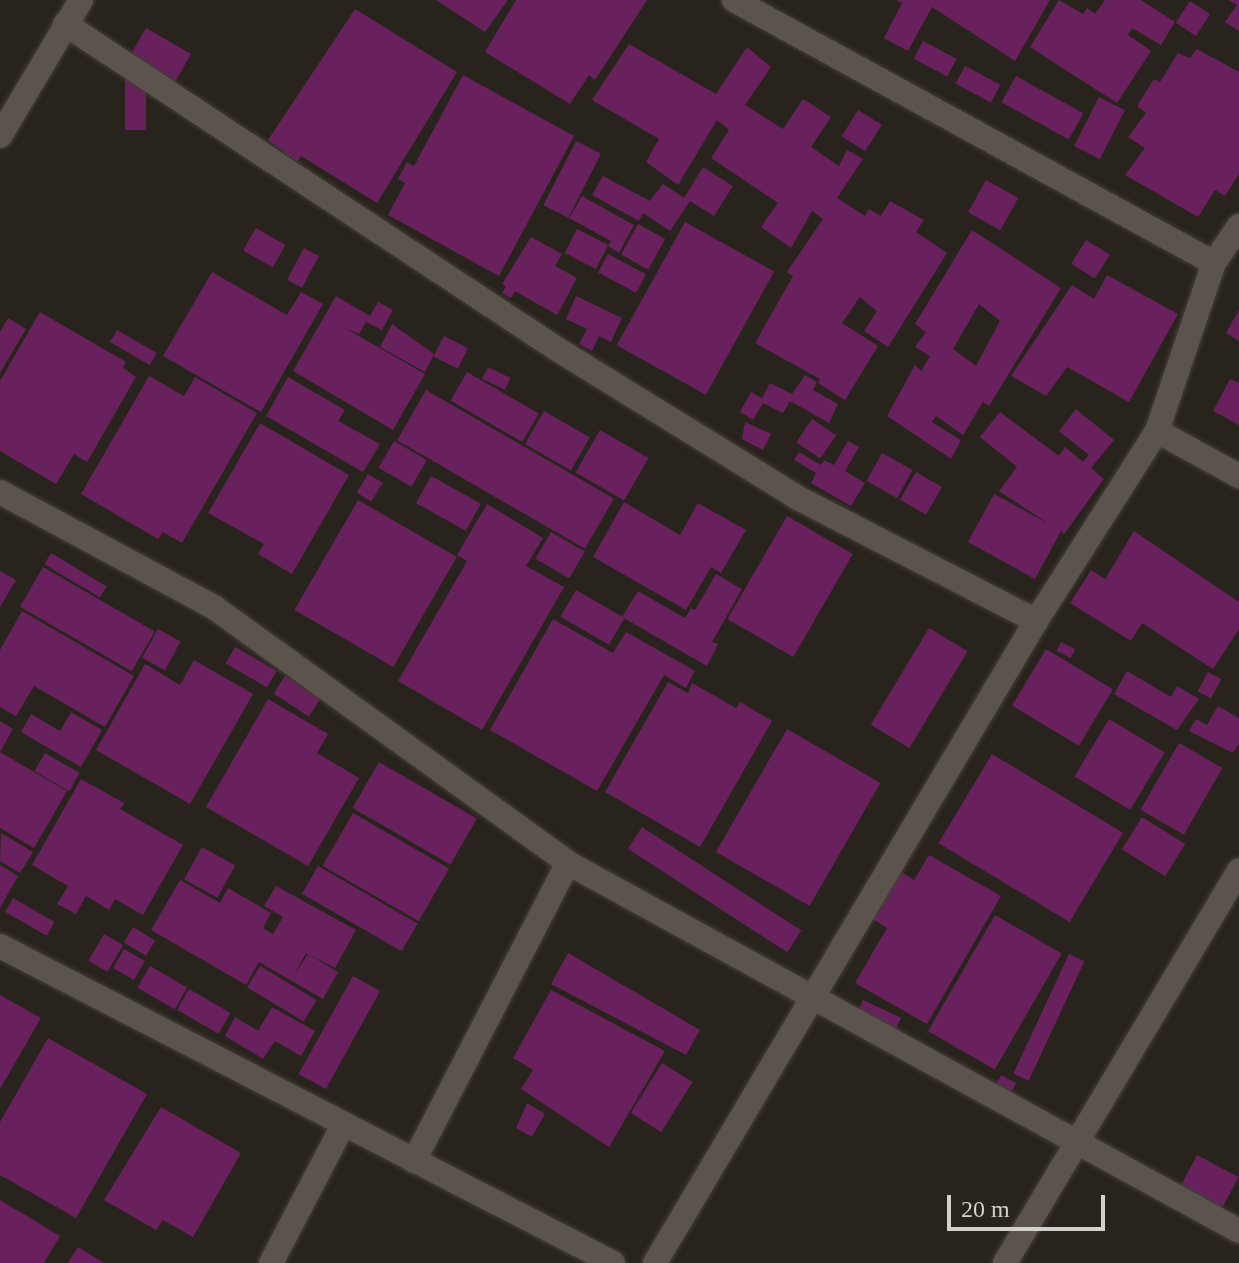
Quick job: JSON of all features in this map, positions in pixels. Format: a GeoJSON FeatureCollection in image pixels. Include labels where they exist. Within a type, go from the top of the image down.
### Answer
{"type":"FeatureCollection","features":[{"type":"Feature","properties":{"kind":"street"},"geometry":{"type":"LineString","coordinates":[[0,136],[81,0]]}},
{"type":"Feature","properties":{"kind":"street"},"geometry":{"type":"LineString","coordinates":[[734,0],[1214,263]]}},
{"type":"Feature","properties":{"kind":"street"},"geometry":{"type":"LineString","coordinates":[[65,24],[557,349],[798,498],[1036,621]]}},
{"type":"Feature","properties":{"kind":"street"},"geometry":{"type":"LineString","coordinates":[[655,1263],[1036,621],[1157,431],[1214,263],[1239,226]]}},
{"type":"Feature","properties":{"kind":"street"},"geometry":{"type":"LineString","coordinates":[[1157,431],[1239,476]]}},
{"type":"Feature","properties":{"kind":"street"},"geometry":{"type":"LineString","coordinates":[[0,492],[215,608],[568,863],[809,999],[1239,1231]]}},
{"type":"Feature","properties":{"kind":"street"},"geometry":{"type":"LineString","coordinates":[[414,1161],[568,863]]}},
{"type":"Feature","properties":{"kind":"street"},"geometry":{"type":"LineString","coordinates":[[1005,1263],[1239,871]]}},
{"type":"Feature","properties":{"kind":"street"},"geometry":{"type":"LineString","coordinates":[[0,946],[613,1263]]}},
{"type":"Feature","properties":{"kind":"street"},"geometry":{"type":"LineString","coordinates":[[271,1263],[343,1125]]}},
{"type":"Feature","properties":{"kind":"building"},"geometry":{"type":"Polygon","coordinates":[[[436,0],[508,0],[485,32],[436,0]]]}},
{"type":"Feature","properties":{"kind":"building"},"geometry":{"type":"Polygon","coordinates":[[[516,0],[647,0],[595,80],[589,75],[570,104],[485,52],[516,0]]]}},
{"type":"Feature","properties":{"kind":"building"},"geometry":{"type":"Polygon","coordinates":[[[896,0],[1050,0],[1015,61],[932,7],[908,51],[884,38],[902,3],[896,0]]]}},
{"type":"Feature","properties":{"kind":"building"},"geometry":{"type":"Polygon","coordinates":[[[1059,0],[1083,14],[1087,8],[1095,14],[1105,0],[1141,0],[1175,22],[1161,45],[1132,28],[1128,35],[1151,51],[1117,103],[1030,47],[1059,0]]]}},
{"type":"Feature","properties":{"kind":"building"},"geometry":{"type":"Polygon","coordinates":[[[1228,0],[1239,0],[1239,31],[1225,22],[1237,5],[1228,0]]]}},
{"type":"Feature","properties":{"kind":"building"},"geometry":{"type":"Polygon","coordinates":[[[1190,1],[1210,14],[1196,36],[1176,23],[1190,1]]]}},
{"type":"Feature","properties":{"kind":"building"},"geometry":{"type":"Polygon","coordinates":[[[355,9],[457,72],[377,203],[301,156],[297,162],[268,140],[355,9]]]}},
{"type":"Feature","properties":{"kind":"building"},"geometry":{"type":"Polygon","coordinates":[[[146,28],[191,54],[174,83],[129,57],[146,28]]]}},
{"type":"Feature","properties":{"kind":"building"},"geometry":{"type":"Polygon","coordinates":[[[923,41],[957,59],[947,76],[914,59],[923,41]]]}},
{"type":"Feature","properties":{"kind":"building"},"geometry":{"type":"Polygon","coordinates":[[[629,44],[716,94],[747,47],[771,67],[745,105],[783,129],[803,99],[831,117],[811,147],[839,166],[847,150],[863,159],[837,198],[865,216],[869,209],[881,216],[890,201],[924,220],[916,232],[947,253],[888,347],[864,331],[877,311],[860,297],[842,323],[878,346],[845,400],[818,383],[820,379],[755,343],[793,276],[787,272],[823,219],[812,211],[791,248],[761,227],[778,203],[711,158],[729,130],[717,120],[678,185],[646,162],[659,139],[592,100],[629,44]]]}},
{"type":"Feature","properties":{"kind":"building"},"geometry":{"type":"Polygon","coordinates":[[[1197,49],[1239,72],[1239,174],[1225,196],[1215,190],[1198,217],[1125,175],[1145,148],[1128,137],[1146,113],[1137,106],[1154,79],[1160,82],[1178,53],[1190,58],[1197,49]]]}},
{"type":"Feature","properties":{"kind":"building"},"geometry":{"type":"Polygon","coordinates":[[[965,66],[1000,85],[991,102],[956,84],[965,66]]]}},
{"type":"Feature","properties":{"kind":"building"},"geometry":{"type":"Polygon","coordinates":[[[463,75],[574,136],[499,276],[388,215],[405,183],[398,179],[407,162],[414,166],[463,75]]]}},
{"type":"Feature","properties":{"kind":"building"},"geometry":{"type":"Polygon","coordinates":[[[1016,76],[1083,113],[1069,140],[1001,102],[1016,76]]]}},
{"type":"Feature","properties":{"kind":"building"},"geometry":{"type":"Polygon","coordinates":[[[125,77],[146,77],[146,130],[125,130],[125,77]]]}},
{"type":"Feature","properties":{"kind":"building"},"geometry":{"type":"Polygon","coordinates":[[[1099,97],[1125,110],[1100,159],[1074,146],[1099,97]]]}},
{"type":"Feature","properties":{"kind":"building"},"geometry":{"type":"Polygon","coordinates":[[[858,110],[882,125],[865,151],[842,136],[858,110]]]}},
{"type":"Feature","properties":{"kind":"building"},"geometry":{"type":"Polygon","coordinates":[[[576,141],[601,154],[568,218],[543,205],[576,141]]]}},
{"type":"Feature","properties":{"kind":"building"},"geometry":{"type":"Polygon","coordinates":[[[703,167],[733,186],[714,216],[690,201],[670,231],[643,213],[639,221],[592,195],[603,176],[650,201],[663,184],[684,198],[703,167]]]}},
{"type":"Feature","properties":{"kind":"building"},"geometry":{"type":"Polygon","coordinates":[[[986,180],[1018,198],[1000,230],[968,212],[986,180]]]}},
{"type":"Feature","properties":{"kind":"building"},"geometry":{"type":"Polygon","coordinates":[[[582,196],[634,225],[619,253],[608,246],[611,241],[569,218],[582,196]]]}},
{"type":"Feature","properties":{"kind":"building"},"geometry":{"type":"Polygon","coordinates":[[[685,222],[774,271],[706,395],[617,345],[685,222]]]}},
{"type":"Feature","properties":{"kind":"building"},"geometry":{"type":"Polygon","coordinates":[[[638,224],[665,239],[648,270],[621,255],[638,224]]]}},
{"type":"Feature","properties":{"kind":"building"},"geometry":{"type":"Polygon","coordinates":[[[256,228],[285,245],[272,268],[243,251],[256,228]]]}},
{"type":"Feature","properties":{"kind":"building"},"geometry":{"type":"Polygon","coordinates":[[[577,229],[608,245],[596,269],[565,253],[577,229]]]}},
{"type":"Feature","properties":{"kind":"building"},"geometry":{"type":"Polygon","coordinates":[[[972,230],[1061,288],[989,406],[983,402],[963,435],[936,416],[932,422],[961,440],[951,459],[887,416],[915,365],[921,371],[930,356],[915,347],[926,332],[915,324],[972,230]],[[979,304],[953,349],[976,366],[1000,321],[979,304]]]}},
{"type":"Feature","properties":{"kind":"building"},"geometry":{"type":"Polygon","coordinates":[[[531,237],[562,254],[555,266],[577,278],[557,315],[515,291],[511,298],[502,293],[506,286],[502,284],[531,237]]]}},
{"type":"Feature","properties":{"kind":"building"},"geometry":{"type":"Polygon","coordinates":[[[1086,240],[1110,255],[1095,279],[1071,264],[1086,240]]]}},
{"type":"Feature","properties":{"kind":"building"},"geometry":{"type":"Polygon","coordinates":[[[304,248],[319,256],[302,288],[287,280],[304,248]]]}},
{"type":"Feature","properties":{"kind":"building"},"geometry":{"type":"Polygon","coordinates":[[[608,254],[646,274],[636,293],[598,273],[608,254]]]}},
{"type":"Feature","properties":{"kind":"building"},"geometry":{"type":"Polygon","coordinates":[[[212,272],[287,315],[301,292],[323,304],[261,412],[163,356],[212,272]]]}},
{"type":"Feature","properties":{"kind":"building"},"geometry":{"type":"Polygon","coordinates":[[[1107,275],[1178,314],[1129,402],[1067,367],[1046,396],[1011,376],[1072,285],[1094,299],[1107,275]]]}},
{"type":"Feature","properties":{"kind":"building"},"geometry":{"type":"Polygon","coordinates":[[[336,296],[370,316],[378,302],[393,310],[382,330],[366,322],[359,334],[345,328],[425,374],[393,430],[293,371],[336,296]]]}},
{"type":"Feature","properties":{"kind":"building"},"geometry":{"type":"Polygon","coordinates":[[[576,296],[622,318],[611,342],[599,336],[592,351],[579,344],[587,329],[566,319],[576,296]]]}},
{"type":"Feature","properties":{"kind":"building"},"geometry":{"type":"Polygon","coordinates":[[[1239,310],[1239,341],[1226,333],[1239,310]]]}},
{"type":"Feature","properties":{"kind":"building"},"geometry":{"type":"Polygon","coordinates":[[[40,312],[126,362],[123,368],[136,377],[87,462],[74,454],[56,484],[0,451],[0,381],[40,312]]]}},
{"type":"Feature","properties":{"kind":"building"},"geometry":{"type":"Polygon","coordinates":[[[8,318],[26,329],[0,373],[0,332],[8,318]]]}},
{"type":"Feature","properties":{"kind":"building"},"geometry":{"type":"Polygon","coordinates":[[[392,324],[434,354],[425,372],[380,347],[392,324]]]}},
{"type":"Feature","properties":{"kind":"building"},"geometry":{"type":"Polygon","coordinates":[[[117,330],[157,353],[150,365],[110,342],[117,330]]]}},
{"type":"Feature","properties":{"kind":"building"},"geometry":{"type":"Polygon","coordinates":[[[444,336],[468,348],[458,369],[434,356],[444,336]]]}},
{"type":"Feature","properties":{"kind":"building"},"geometry":{"type":"Polygon","coordinates":[[[488,367],[510,378],[505,390],[482,379],[488,367]]]}},
{"type":"Feature","properties":{"kind":"building"},"geometry":{"type":"Polygon","coordinates":[[[467,372],[539,414],[522,442],[450,401],[467,372]]]}},
{"type":"Feature","properties":{"kind":"building"},"geometry":{"type":"Polygon","coordinates":[[[805,375],[817,382],[813,390],[838,404],[829,423],[790,401],[783,413],[763,403],[753,420],[740,412],[751,392],[762,398],[770,383],[792,394],[805,375]]]}},
{"type":"Feature","properties":{"kind":"building"},"geometry":{"type":"Polygon","coordinates":[[[149,376],[184,396],[195,377],[257,413],[182,543],[163,532],[158,539],[81,494],[149,376]]]}},
{"type":"Feature","properties":{"kind":"building"},"geometry":{"type":"Polygon","coordinates":[[[288,377],[345,410],[338,421],[380,444],[363,472],[266,416],[288,377]]]}},
{"type":"Feature","properties":{"kind":"building"},"geometry":{"type":"Polygon","coordinates":[[[1230,379],[1239,383],[1239,425],[1213,411],[1230,379]]]}},
{"type":"Feature","properties":{"kind":"building"},"geometry":{"type":"Polygon","coordinates":[[[426,390],[614,498],[585,549],[397,440],[426,390]]]}},
{"type":"Feature","properties":{"kind":"building"},"geometry":{"type":"Polygon","coordinates":[[[1076,409],[1114,440],[1091,468],[1104,479],[1064,534],[1061,531],[1035,579],[968,542],[994,494],[1049,524],[999,491],[1017,467],[980,437],[1000,412],[1059,456],[1065,447],[1083,462],[1089,455],[1059,431],[1076,409]]]}},
{"type":"Feature","properties":{"kind":"building"},"geometry":{"type":"Polygon","coordinates":[[[544,411],[590,438],[571,470],[525,444],[544,411]]]}},
{"type":"Feature","properties":{"kind":"building"},"geometry":{"type":"Polygon","coordinates":[[[812,419],[836,435],[820,458],[796,442],[812,419]]]}},
{"type":"Feature","properties":{"kind":"building"},"geometry":{"type":"Polygon","coordinates":[[[745,422],[771,434],[763,450],[742,439],[745,422]]]}},
{"type":"Feature","properties":{"kind":"building"},"geometry":{"type":"Polygon","coordinates":[[[260,423],[349,475],[292,574],[258,554],[264,544],[208,513],[260,423]]]}},
{"type":"Feature","properties":{"kind":"building"},"geometry":{"type":"Polygon","coordinates":[[[600,430],[648,458],[624,500],[576,472],[600,430]]]}},
{"type":"Feature","properties":{"kind":"building"},"geometry":{"type":"Polygon","coordinates":[[[394,441],[427,460],[411,487],[378,468],[394,441]]]}},
{"type":"Feature","properties":{"kind":"building"},"geometry":{"type":"Polygon","coordinates":[[[848,441],[859,447],[845,471],[865,483],[851,506],[811,483],[816,473],[794,460],[799,452],[821,465],[824,460],[834,465],[848,441]]]}},
{"type":"Feature","properties":{"kind":"building"},"geometry":{"type":"Polygon","coordinates":[[[882,453],[913,470],[897,498],[866,481],[882,453]]]}},
{"type":"Feature","properties":{"kind":"building"},"geometry":{"type":"Polygon","coordinates":[[[916,472],[942,487],[926,515],[900,500],[916,472]]]}},
{"type":"Feature","properties":{"kind":"building"},"geometry":{"type":"Polygon","coordinates":[[[368,474],[383,483],[371,502],[357,493],[368,474]]]}},
{"type":"Feature","properties":{"kind":"building"},"geometry":{"type":"Polygon","coordinates":[[[431,476],[481,504],[466,531],[416,503],[431,476]]]}},
{"type":"Feature","properties":{"kind":"building"},"geometry":{"type":"Polygon","coordinates":[[[358,500],[457,557],[393,667],[295,610],[358,500]]]}},
{"type":"Feature","properties":{"kind":"building"},"geometry":{"type":"Polygon","coordinates":[[[624,502],[680,535],[698,503],[746,530],[721,573],[711,567],[686,610],[593,557],[624,502]]]}},
{"type":"Feature","properties":{"kind":"building"},"geometry":{"type":"Polygon","coordinates":[[[487,504],[543,538],[526,566],[564,587],[482,730],[398,681],[467,561],[457,555],[487,504]]]}},
{"type":"Feature","properties":{"kind":"building"},"geometry":{"type":"Polygon","coordinates":[[[787,516],[853,554],[793,657],[728,619],[787,516]]]}},
{"type":"Feature","properties":{"kind":"building"},"geometry":{"type":"Polygon","coordinates":[[[1134,531],[1239,602],[1239,629],[1213,669],[1142,623],[1131,641],[1070,603],[1091,570],[1105,579],[1134,531]]]}},
{"type":"Feature","properties":{"kind":"building"},"geometry":{"type":"Polygon","coordinates":[[[551,532],[585,552],[569,578],[536,559],[551,532]]]}},
{"type":"Feature","properties":{"kind":"building"},"geometry":{"type":"Polygon","coordinates":[[[51,553],[107,586],[100,598],[44,564],[51,553]]]}},
{"type":"Feature","properties":{"kind":"building"},"geometry":{"type":"Polygon","coordinates":[[[43,567],[155,632],[132,671],[20,607],[43,567]]]}},
{"type":"Feature","properties":{"kind":"building"},"geometry":{"type":"Polygon","coordinates":[[[0,571],[16,580],[0,607],[0,571]]]}},
{"type":"Feature","properties":{"kind":"building"},"geometry":{"type":"Polygon","coordinates":[[[716,574],[742,589],[712,642],[718,644],[707,666],[622,617],[638,591],[685,618],[691,608],[695,610],[716,574]]]}},
{"type":"Feature","properties":{"kind":"building"},"geometry":{"type":"Polygon","coordinates":[[[576,590],[624,618],[609,645],[560,617],[576,590]]]}},
{"type":"Feature","properties":{"kind":"building"},"geometry":{"type":"Polygon","coordinates":[[[22,611],[134,676],[105,727],[34,686],[16,716],[0,707],[0,650],[22,611]]]}},
{"type":"Feature","properties":{"kind":"building"},"geometry":{"type":"Polygon","coordinates":[[[553,619],[613,653],[626,632],[695,671],[686,688],[664,675],[597,791],[490,730],[553,619]]]}},
{"type":"Feature","properties":{"kind":"building"},"geometry":{"type":"Polygon","coordinates":[[[929,628],[968,651],[909,748],[871,725],[929,628]]]}},
{"type":"Feature","properties":{"kind":"building"},"geometry":{"type":"Polygon","coordinates":[[[158,629],[181,642],[165,670],[142,658],[158,629]]]}},
{"type":"Feature","properties":{"kind":"building"},"geometry":{"type":"Polygon","coordinates":[[[1061,642],[1075,649],[1071,658],[1056,651],[1061,642]]]}},
{"type":"Feature","properties":{"kind":"building"},"geometry":{"type":"Polygon","coordinates":[[[235,647],[277,671],[267,687],[225,663],[235,647]]]}},
{"type":"Feature","properties":{"kind":"building"},"geometry":{"type":"Polygon","coordinates":[[[1046,649],[1113,689],[1079,746],[1012,706],[1046,649]]]}},
{"type":"Feature","properties":{"kind":"building"},"geometry":{"type":"Polygon","coordinates":[[[194,660],[253,694],[190,804],[96,750],[145,664],[180,685],[194,660]]]}},
{"type":"Feature","properties":{"kind":"building"},"geometry":{"type":"Polygon","coordinates":[[[1127,671],[1171,697],[1177,686],[1199,699],[1177,730],[1114,694],[1127,671]]]}},
{"type":"Feature","properties":{"kind":"building"},"geometry":{"type":"Polygon","coordinates":[[[1208,672],[1221,679],[1211,698],[1198,691],[1208,672]]]}},
{"type":"Feature","properties":{"kind":"building"},"geometry":{"type":"Polygon","coordinates":[[[285,676],[320,699],[309,716],[274,694],[285,676]]]}},
{"type":"Feature","properties":{"kind":"building"},"geometry":{"type":"Polygon","coordinates":[[[668,682],[688,693],[692,683],[736,708],[740,702],[772,721],[700,847],[605,792],[668,682]]]}},
{"type":"Feature","properties":{"kind":"building"},"geometry":{"type":"Polygon","coordinates":[[[268,699],[328,734],[317,753],[359,778],[308,866],[206,807],[268,699]]]}},
{"type":"Feature","properties":{"kind":"building"},"geometry":{"type":"Polygon","coordinates":[[[1218,706],[1239,718],[1239,743],[1233,753],[1189,731],[1196,719],[1207,725],[1218,706]]]}},
{"type":"Feature","properties":{"kind":"building"},"geometry":{"type":"Polygon","coordinates":[[[71,712],[102,730],[81,767],[21,732],[31,714],[60,731],[71,712]]]}},
{"type":"Feature","properties":{"kind":"building"},"geometry":{"type":"Polygon","coordinates":[[[1109,719],[1165,752],[1130,810],[1074,776],[1109,719]]]}},
{"type":"Feature","properties":{"kind":"building"},"geometry":{"type":"Polygon","coordinates":[[[0,721],[13,729],[0,752],[0,721]]]}},
{"type":"Feature","properties":{"kind":"building"},"geometry":{"type":"Polygon","coordinates":[[[787,729],[881,783],[810,906],[716,852],[787,729]]]}},
{"type":"Feature","properties":{"kind":"building"},"geometry":{"type":"Polygon","coordinates":[[[1179,743],[1222,768],[1184,835],[1140,810],[1179,743]]]}},
{"type":"Feature","properties":{"kind":"building"},"geometry":{"type":"Polygon","coordinates":[[[0,752],[67,791],[34,848],[0,828],[0,752]]]}},
{"type":"Feature","properties":{"kind":"building"},"geometry":{"type":"Polygon","coordinates":[[[45,753],[80,773],[69,791],[34,771],[45,753]]]}},
{"type":"Feature","properties":{"kind":"building"},"geometry":{"type":"Polygon","coordinates":[[[992,754],[1123,833],[1070,922],[938,843],[992,754]]]}},
{"type":"Feature","properties":{"kind":"building"},"geometry":{"type":"Polygon","coordinates":[[[379,762],[477,818],[450,864],[352,808],[379,762]]]}},
{"type":"Feature","properties":{"kind":"building"},"geometry":{"type":"Polygon","coordinates":[[[81,779],[124,803],[120,809],[183,845],[143,915],[115,899],[109,910],[86,896],[76,914],[57,904],[68,886],[32,865],[81,779]]]}},
{"type":"Feature","properties":{"kind":"building"},"geometry":{"type":"Polygon","coordinates":[[[353,813],[449,868],[419,921],[322,866],[353,813]]]}},
{"type":"Feature","properties":{"kind":"building"},"geometry":{"type":"Polygon","coordinates":[[[1142,817],[1185,844],[1165,876],[1122,849],[1142,817]]]}},
{"type":"Feature","properties":{"kind":"building"},"geometry":{"type":"Polygon","coordinates":[[[642,827],[801,930],[787,952],[628,849],[642,827]]]}},
{"type":"Feature","properties":{"kind":"building"},"geometry":{"type":"Polygon","coordinates":[[[1,833],[33,852],[20,873],[0,861],[1,833]]]}},
{"type":"Feature","properties":{"kind":"building"},"geometry":{"type":"Polygon","coordinates":[[[202,847],[235,865],[217,898],[184,879],[202,847]]]}},
{"type":"Feature","properties":{"kind":"building"},"geometry":{"type":"Polygon","coordinates":[[[929,855],[1001,896],[927,1024],[855,983],[887,928],[869,917],[897,869],[914,880],[929,855]]]}},
{"type":"Feature","properties":{"kind":"building"},"geometry":{"type":"Polygon","coordinates":[[[0,865],[18,876],[0,908],[0,865]]]}},
{"type":"Feature","properties":{"kind":"building"},"geometry":{"type":"Polygon","coordinates":[[[318,866],[418,924],[402,951],[302,894],[318,866]]]}},
{"type":"Feature","properties":{"kind":"building"},"geometry":{"type":"Polygon","coordinates":[[[180,880],[220,903],[228,888],[271,913],[263,928],[273,934],[283,917],[264,906],[276,886],[356,930],[335,968],[309,955],[338,972],[323,999],[259,962],[246,985],[151,930],[180,880]]]}},
{"type":"Feature","properties":{"kind":"building"},"geometry":{"type":"Polygon","coordinates":[[[13,898],[55,922],[47,936],[5,912],[13,898]]]}},
{"type":"Feature","properties":{"kind":"building"},"geometry":{"type":"Polygon","coordinates":[[[995,915],[1062,953],[995,1070],[928,1031],[995,915]]]}},
{"type":"Feature","properties":{"kind":"building"},"geometry":{"type":"Polygon","coordinates":[[[133,927],[155,940],[146,956],[124,942],[133,927]]]}},
{"type":"Feature","properties":{"kind":"building"},"geometry":{"type":"Polygon","coordinates":[[[104,934],[123,945],[108,972],[88,961],[104,934]]]}},
{"type":"Feature","properties":{"kind":"building"},"geometry":{"type":"Polygon","coordinates":[[[124,949],[145,961],[134,980],[113,968],[124,949]]]}},
{"type":"Feature","properties":{"kind":"building"},"geometry":{"type":"Polygon","coordinates":[[[568,953],[700,1030],[686,1055],[551,984],[568,953]]]}},
{"type":"Feature","properties":{"kind":"building"},"geometry":{"type":"Polygon","coordinates":[[[1069,954],[1084,961],[1029,1081],[1013,1074],[1069,954]]]}},
{"type":"Feature","properties":{"kind":"building"},"geometry":{"type":"Polygon","coordinates":[[[150,966],[187,988],[175,1009],[138,988],[150,966]]]}},
{"type":"Feature","properties":{"kind":"building"},"geometry":{"type":"Polygon","coordinates":[[[260,966],[317,1000],[304,1021],[247,987],[260,966]]]}},
{"type":"Feature","properties":{"kind":"building"},"geometry":{"type":"Polygon","coordinates":[[[353,976],[380,991],[326,1089],[299,1074],[353,976]]]}},
{"type":"Feature","properties":{"kind":"building"},"geometry":{"type":"Polygon","coordinates":[[[189,989],[231,1013],[219,1034],[177,1010],[189,989]]]}},
{"type":"Feature","properties":{"kind":"building"},"geometry":{"type":"Polygon","coordinates":[[[551,990],[665,1051],[609,1147],[521,1089],[533,1070],[513,1058],[551,990]]]}},
{"type":"Feature","properties":{"kind":"building"},"geometry":{"type":"Polygon","coordinates":[[[0,995],[41,1018],[0,1089],[0,995]]]}},
{"type":"Feature","properties":{"kind":"building"},"geometry":{"type":"Polygon","coordinates":[[[863,1000],[901,1018],[894,1033],[856,1015],[863,1000]]]}},
{"type":"Feature","properties":{"kind":"building"},"geometry":{"type":"Polygon","coordinates":[[[272,1007],[315,1031],[301,1056],[275,1041],[263,1059],[225,1036],[235,1017],[258,1031],[272,1007]]]}},
{"type":"Feature","properties":{"kind":"building"},"geometry":{"type":"Polygon","coordinates":[[[48,1038],[147,1094],[76,1218],[0,1175],[0,1122],[48,1038]]]}},
{"type":"Feature","properties":{"kind":"building"},"geometry":{"type":"Polygon","coordinates":[[[662,1063],[693,1082],[661,1132],[631,1113],[662,1063]]]}},
{"type":"Feature","properties":{"kind":"building"},"geometry":{"type":"Polygon","coordinates":[[[1001,1075],[1016,1083],[1008,1097],[993,1089],[1001,1075]]]}},
{"type":"Feature","properties":{"kind":"building"},"geometry":{"type":"Polygon","coordinates":[[[527,1103],[545,1114],[532,1137],[516,1128],[527,1103]]]}},
{"type":"Feature","properties":{"kind":"building"},"geometry":{"type":"Polygon","coordinates":[[[161,1107],[241,1153],[193,1237],[163,1220],[156,1230],[104,1200],[161,1107]]]}},
{"type":"Feature","properties":{"kind":"building"},"geometry":{"type":"Polygon","coordinates":[[[1197,1155],[1238,1177],[1221,1210],[1180,1188],[1197,1155]]]}},
{"type":"Feature","properties":{"kind":"building"},"geometry":{"type":"Polygon","coordinates":[[[0,1200],[60,1236],[44,1263],[0,1263],[0,1200]]]}},
{"type":"Feature","properties":{"kind":"building"},"geometry":{"type":"Polygon","coordinates":[[[78,1247],[104,1263],[68,1263],[78,1247]]]}}]}
